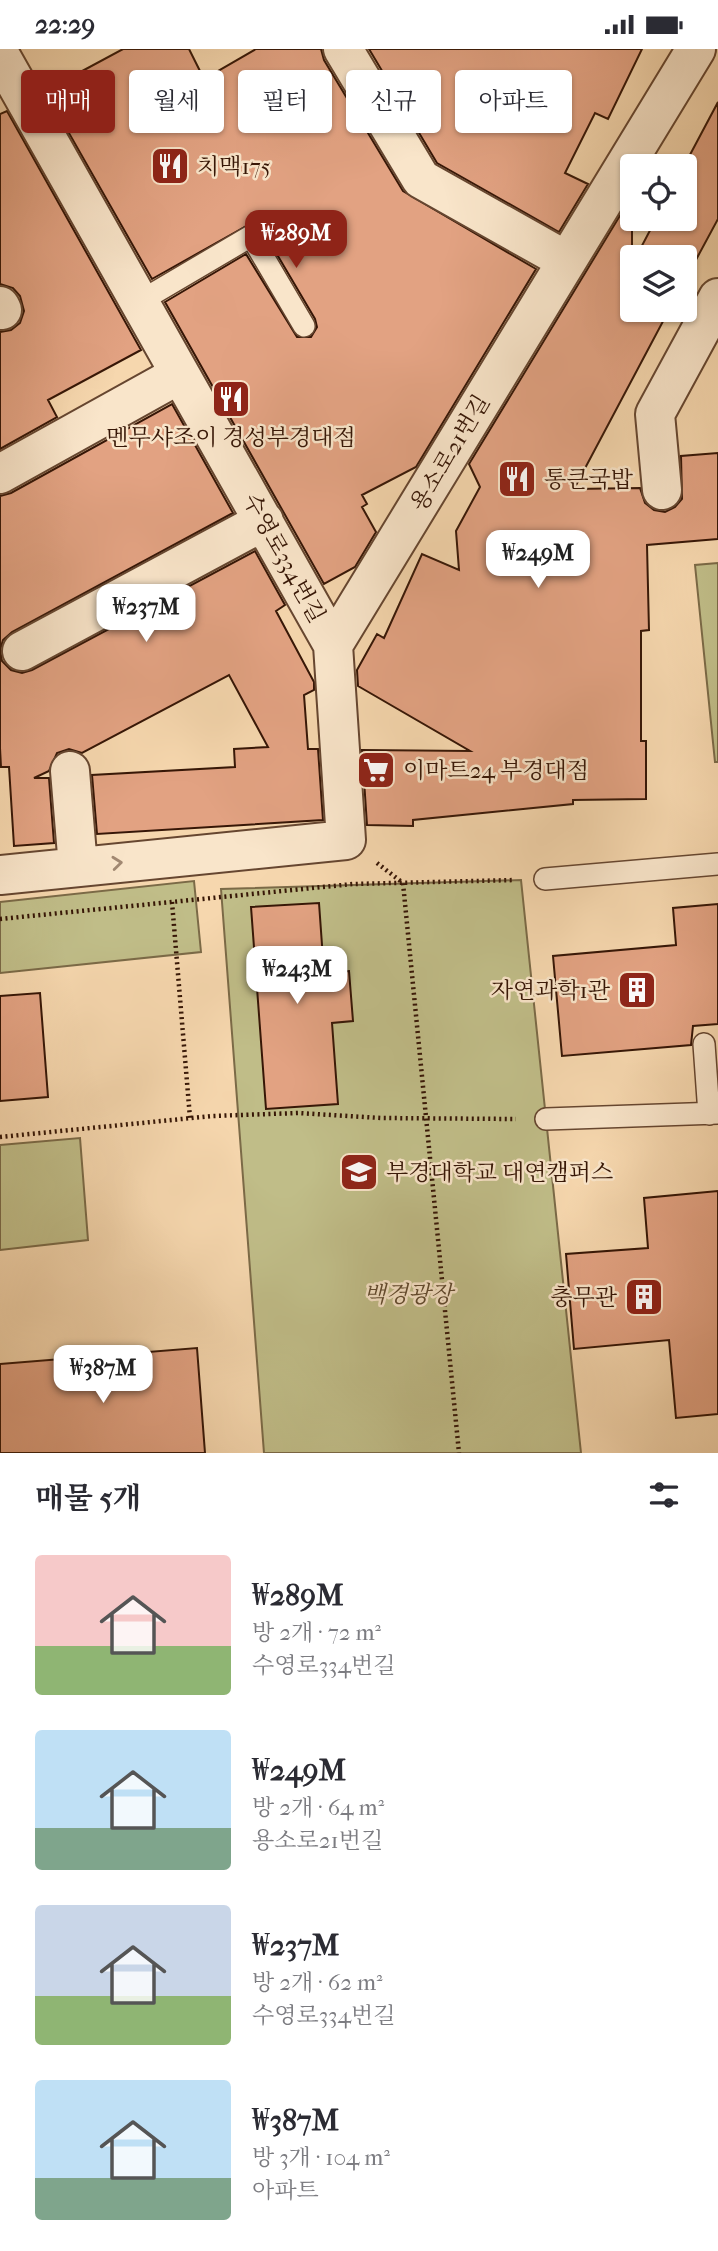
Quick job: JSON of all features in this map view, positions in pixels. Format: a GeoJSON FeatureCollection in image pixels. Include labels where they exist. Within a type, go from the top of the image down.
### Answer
{"type":"FeatureCollection","features":[{"type":"Feature","properties":{"kind":"street"},"geometry":{"type":"LineString","coordinates":[[344,49],[421,179],[567,261]]}},
{"type":"Feature","properties":{"kind":"street","name":"용소로21번길"},"geometry":{"type":"LineString","coordinates":[[333,645],[696,49]]}},
{"type":"Feature","properties":{"kind":"street","name":"수영로334번길"},"geometry":{"type":"LineString","coordinates":[[8,58],[139,302],[333,645],[345,840],[78,867]]}},
{"type":"Feature","properties":{"kind":"street"},"geometry":{"type":"LineString","coordinates":[[662,489],[655,414],[718,298]]}},
{"type":"Feature","properties":{"kind":"street"},"geometry":{"type":"LineString","coordinates":[[0,474],[180,374]]}},
{"type":"Feature","properties":{"kind":"street"},"geometry":{"type":"LineString","coordinates":[[22,651],[264,521]]}},
{"type":"Feature","properties":{"kind":"street"},"geometry":{"type":"LineString","coordinates":[[0,875],[78,867],[70,771]]}},
{"type":"Feature","properties":{"kind":"lane"},"geometry":{"type":"LineString","coordinates":[[139,302],[251,236],[304,326]]}},
{"type":"Feature","properties":{"kind":"lane"},"geometry":{"type":"LineString","coordinates":[[545,879],[718,864]]}},
{"type":"Feature","properties":{"kind":"lane"},"geometry":{"type":"LineString","coordinates":[[546,1119],[713,1114],[704,1044]]}},
{"type":"Feature","properties":{"kind":"path"},"geometry":{"type":"LineString","coordinates":[[0,919],[353,884],[545,879]]}},
{"type":"Feature","properties":{"kind":"path"},"geometry":{"type":"LineString","coordinates":[[403,883],[459,1453]]}},
{"type":"Feature","properties":{"kind":"path"},"geometry":{"type":"LineString","coordinates":[[172,902],[190,1118]]}},
{"type":"Feature","properties":{"kind":"path"},"geometry":{"type":"LineString","coordinates":[[0,1137],[190,1118],[298,1113],[381,1118],[546,1119]]}},
{"type":"Feature","properties":{"kind":"green space"},"geometry":{"type":"Polygon","coordinates":[[[718,563],[718,762],[715,762],[695,565],[718,563]]]}},
{"type":"Feature","properties":{"kind":"green space","name":"백경광장"},"geometry":{"type":"Polygon","coordinates":[[[521,880],[581,1453],[264,1453],[221,889],[521,880]]]}},
{"type":"Feature","properties":{"kind":"green space"},"geometry":{"type":"Polygon","coordinates":[[[194,881],[201,952],[0,973],[0,902],[194,881]]]}},
{"type":"Feature","properties":{"kind":"green space"},"geometry":{"type":"Polygon","coordinates":[[[80,1138],[88,1240],[0,1250],[0,1145],[80,1138]]]}},
{"type":"Feature","properties":{"kind":"building"},"geometry":{"type":"Polygon","coordinates":[[[123,49],[189,49],[200,70],[129,70],[129,133],[224,133],[224,70],[220,70],[256,49],[321,49],[330,70],[238,70],[238,133],[332,133],[332,73],[346,96],[346,133],[368,133],[403,191],[536,269],[416,467],[362,495],[367,504],[362,507],[376,532],[355,567],[324,584],[165,302],[246,254],[297,337],[311,337],[317,327],[315,319],[262,229],[252,223],[152,279],[69,133],[115,133],[115,70],[84,70],[123,49]]]}},
{"type":"Feature","properties":{"kind":"building"},"geometry":{"type":"Polygon","coordinates":[[[369,49],[642,49],[608,119],[595,113],[565,173],[588,184],[559,232],[437,163],[419,133],[441,133],[441,70],[382,70],[369,49]]]}},
{"type":"Feature","properties":{"kind":"building"},"geometry":{"type":"Polygon","coordinates":[[[718,102],[718,219],[697,258],[697,245],[642,245],[650,231],[697,231],[697,154],[690,154],[718,102]]]}},
{"type":"Feature","properties":{"kind":"building"},"geometry":{"type":"Polygon","coordinates":[[[7,111],[141,350],[48,400],[57,417],[0,449],[0,332],[11,330],[20,323],[24,311],[20,296],[13,288],[0,284],[0,114],[7,111]]]}},
{"type":"Feature","properties":{"kind":"building"},"geometry":{"type":"Polygon","coordinates":[[[620,216],[620,231],[632,231],[632,245],[620,245],[620,322],[663,322],[574,489],[640,488],[645,503],[654,510],[665,512],[675,507],[682,499],[681,456],[718,453],[718,539],[647,545],[649,630],[641,631],[641,741],[646,741],[646,799],[573,800],[573,804],[413,820],[413,826],[367,825],[362,750],[470,751],[358,686],[357,670],[377,634],[384,638],[422,554],[459,570],[456,531],[480,487],[469,464],[620,216]]]}},
{"type":"Feature","properties":{"kind":"building"},"geometry":{"type":"Polygon","coordinates":[[[172,404],[233,513],[12,632],[3,640],[0,650],[0,496],[11,493],[172,404]]]}},
{"type":"Feature","properties":{"kind":"building"},"geometry":{"type":"Polygon","coordinates":[[[255,551],[285,605],[276,611],[314,682],[314,690],[304,695],[308,749],[318,749],[323,820],[97,834],[92,775],[235,767],[234,749],[268,747],[229,675],[82,753],[69,749],[57,753],[49,771],[34,778],[49,778],[54,843],[14,846],[9,767],[1,767],[0,650],[2,661],[11,670],[22,673],[32,670],[255,551]]]}},
{"type":"Feature","properties":{"kind":"building"},"geometry":{"type":"Polygon","coordinates":[[[319,903],[324,973],[349,971],[353,1021],[332,1023],[338,1104],[266,1109],[251,907],[319,903]]]}},
{"type":"Feature","properties":{"kind":"building","name":"자연과학1관"},"geometry":{"type":"Polygon","coordinates":[[[718,904],[718,1024],[693,1026],[691,1045],[562,1056],[553,956],[676,945],[673,908],[718,904]]]}},
{"type":"Feature","properties":{"kind":"building"},"geometry":{"type":"Polygon","coordinates":[[[40,993],[48,1097],[0,1101],[0,996],[40,993]]]}},
{"type":"Feature","properties":{"kind":"building","name":"충무관"},"geometry":{"type":"Polygon","coordinates":[[[718,1191],[718,1414],[676,1418],[669,1340],[574,1349],[566,1254],[648,1248],[644,1198],[718,1191]]]}},
{"type":"Feature","properties":{"kind":"building"},"geometry":{"type":"Polygon","coordinates":[[[197,1348],[205,1453],[0,1453],[0,1364],[197,1348]]]}},
{"type":"Feature","properties":{"kind":"place","name":"치맥175"},"geometry":{"type":"Point","coordinates":[170,166]}},
{"type":"Feature","properties":{"kind":"place","name":"멘무샤조이 경성부경대점"},"geometry":{"type":"Point","coordinates":[231,399]}},
{"type":"Feature","properties":{"kind":"place","name":"통큰국밥"},"geometry":{"type":"Point","coordinates":[517,479]}},
{"type":"Feature","properties":{"kind":"place","name":"이마트24 부경대점"},"geometry":{"type":"Point","coordinates":[376,770]}},
{"type":"Feature","properties":{"kind":"place","name":"자연과학1관"},"geometry":{"type":"Point","coordinates":[637,990]}},
{"type":"Feature","properties":{"kind":"place","name":"부경대학교 대연캠퍼스"},"geometry":{"type":"Point","coordinates":[359,1172]}},
{"type":"Feature","properties":{"kind":"place","name":"충무관"},"geometry":{"type":"Point","coordinates":[644,1297]}}]}
